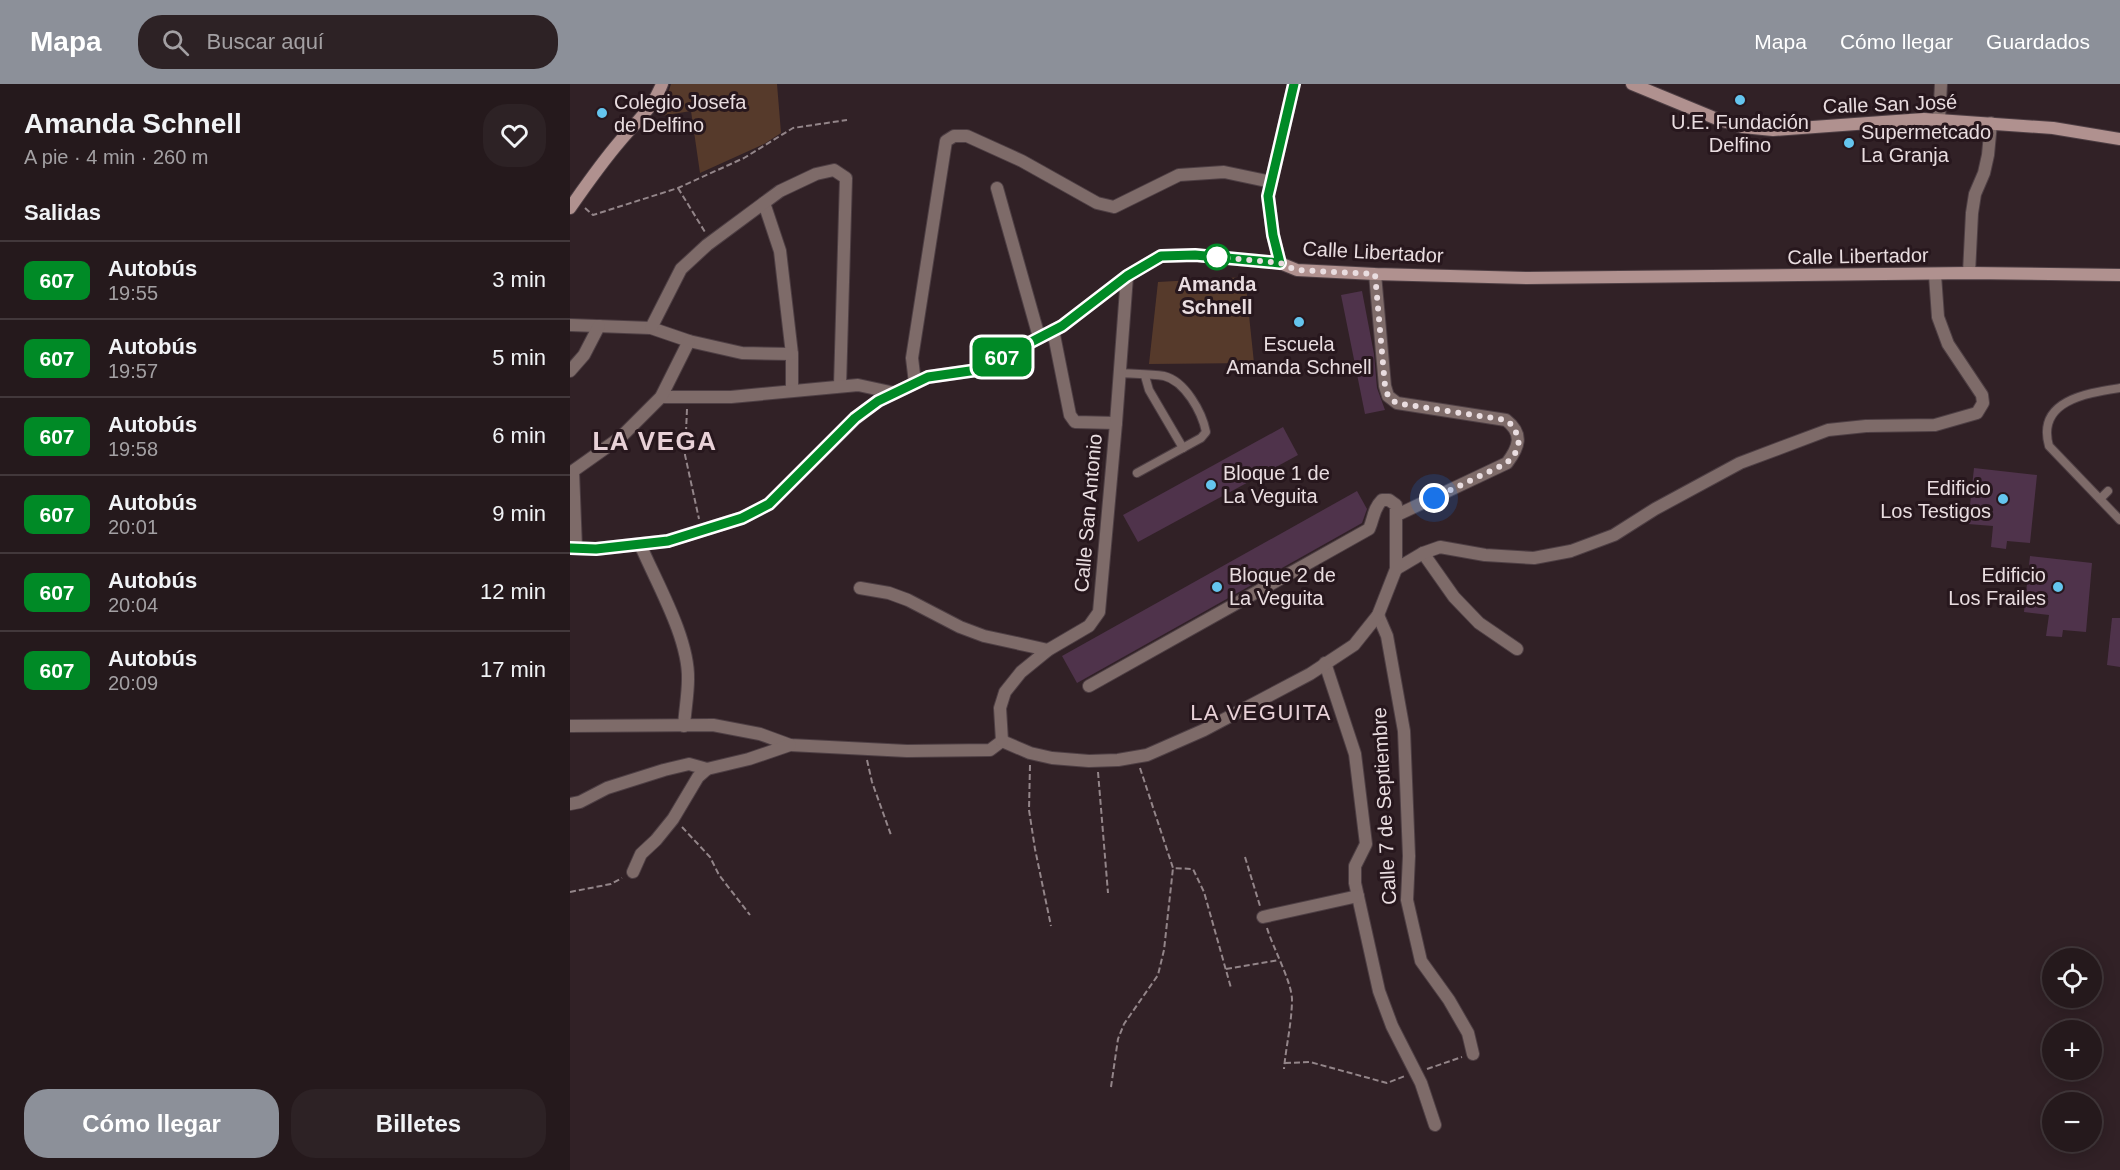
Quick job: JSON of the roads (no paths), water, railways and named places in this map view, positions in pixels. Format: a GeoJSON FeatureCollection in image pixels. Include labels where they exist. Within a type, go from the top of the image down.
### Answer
{"type":"FeatureCollection","features":[{"type":"Feature","properties":{"kind":"street"},"geometry":{"type":"LineString","coordinates":[[573,204],[622,139],[645,115],[662,84]]}},
{"type":"Feature","properties":{"kind":"street"},"geometry":{"type":"LineString","coordinates":[[1280,263],[1273,235],[1268,196],[1294,84]]}},
{"type":"Feature","properties":{"kind":"street","name":"Calle San José"},"geometry":{"type":"LineString","coordinates":[[1632,84],[1717,119],[1743,127],[1773,130],[1883,121],[1939,120],[2053,128],[2120,139]]}},
{"type":"Feature","properties":{"kind":"street"},"geometry":{"type":"LineString","coordinates":[[1939,120],[1941,84]]}},
{"type":"Feature","properties":{"kind":"street"},"geometry":{"type":"LineString","coordinates":[[1969,273],[1974,203],[1988,155],[1990,123]]}},
{"type":"Feature","properties":{"kind":"street"},"geometry":{"type":"LineString","coordinates":[[915,383],[912,358],[946,141],[954,136],[967,136],[1022,161],[1097,203],[1114,207],[1179,175],[1224,172],[1271,182]]}},
{"type":"Feature","properties":{"kind":"street"},"geometry":{"type":"LineString","coordinates":[[651,328],[681,269],[711,242],[780,191],[816,174],[834,170],[846,178],[840,386]]}},
{"type":"Feature","properties":{"kind":"street"},"geometry":{"type":"LineString","coordinates":[[997,188],[1039,337]]}},
{"type":"Feature","properties":{"kind":"street"},"geometry":{"type":"LineString","coordinates":[[764,203],[780,251],[792,354],[792,390]]}},
{"type":"Feature","properties":{"kind":"street","name":"Calle Libertador"},"geometry":{"type":"LineString","coordinates":[[573,548],[596,549],[668,541],[742,518],[769,504],[855,418],[878,401],[928,377],[977,370],[1062,326],[1127,276],[1161,256],[1195,255],[1280,263],[1296,270],[1528,278],[1969,273],[2120,275]]}},
{"type":"Feature","properties":{"kind":"street"},"geometry":{"type":"LineString","coordinates":[[1375,274],[1385,386],[1388,396],[1396,403],[1506,420],[1514,427],[1519,441],[1516,452],[1507,463],[1397,515]]}},
{"type":"Feature","properties":{"kind":"street"},"geometry":{"type":"LineString","coordinates":[[1396,569],[1440,547],[1485,555],[1534,558],[1571,551],[1614,535],[1655,509],[1740,464],[1828,430],[1866,426],[1935,425],[1977,413],[1983,403],[1982,395],[1948,344],[1938,317],[1935,274]]}},
{"type":"Feature","properties":{"kind":"street","name":"Calle San Antonio"},"geometry":{"type":"LineString","coordinates":[[1002,741],[1000,708],[1005,692],[1021,672],[1048,650],[1089,626],[1099,612],[1127,276]]}},
{"type":"Feature","properties":{"kind":"street"},"geometry":{"type":"LineString","coordinates":[[570,325],[651,328],[689,341],[742,353],[792,354]]}},
{"type":"Feature","properties":{"kind":"street"},"geometry":{"type":"LineString","coordinates":[[570,371],[584,356],[599,326]]}},
{"type":"Feature","properties":{"kind":"street"},"geometry":{"type":"LineString","coordinates":[[1053,330],[1070,415],[1075,422],[1081,424],[1116,423]]}},
{"type":"Feature","properties":{"kind":"street"},"geometry":{"type":"LineString","coordinates":[[573,548],[572,469],[621,437],[661,397],[689,341]]}},
{"type":"Feature","properties":{"kind":"street"},"geometry":{"type":"LineString","coordinates":[[661,397],[731,397],[840,386],[858,386],[895,393]]}},
{"type":"Feature","properties":{"kind":"street"},"geometry":{"type":"LineString","coordinates":[[570,726],[713,726],[760,734],[790,745],[907,751],[990,750],[1002,741],[1030,753],[1052,758],[1097,761],[1147,755],[1204,730],[1354,645],[1378,615],[1396,569],[1396,505],[1382,500],[1375,507],[1370,529],[1089,686]]}},
{"type":"Feature","properties":{"kind":"street"},"geometry":{"type":"LineString","coordinates":[[640,544],[677,628],[685,653],[688,678],[684,726]]}},
{"type":"Feature","properties":{"kind":"street"},"geometry":{"type":"LineString","coordinates":[[1424,553],[1454,597],[1479,623],[1517,649]]}},
{"type":"Feature","properties":{"kind":"street"},"geometry":{"type":"LineString","coordinates":[[860,588],[889,592],[960,627],[984,636],[1048,650]]}},
{"type":"Feature","properties":{"kind":"street","name":"Calle 7 de Septiembre"},"geometry":{"type":"LineString","coordinates":[[1378,615],[1387,636],[1404,731],[1409,856],[1407,900],[1421,961],[1449,1000],[1468,1033],[1473,1054]]}},
{"type":"Feature","properties":{"kind":"street"},"geometry":{"type":"LineString","coordinates":[[1325,663],[1355,754],[1366,844],[1355,866],[1355,883],[1379,991],[1392,1026],[1415,1072],[1435,1125]]}},
{"type":"Feature","properties":{"kind":"street"},"geometry":{"type":"LineString","coordinates":[[633,872],[642,854],[674,819],[698,777],[707,769],[749,759],[790,745]]}},
{"type":"Feature","properties":{"kind":"street"},"geometry":{"type":"LineString","coordinates":[[570,804],[580,802],[607,788],[664,770],[689,764],[707,769]]}},
{"type":"Feature","properties":{"kind":"street"},"geometry":{"type":"LineString","coordinates":[[1263,916],[1358,896]]}},
{"type":"Feature","properties":{"kind":"lane"},"geometry":{"type":"LineString","coordinates":[[1120,373],[1165,376],[1177,382],[1191,398],[1204,422],[1206,432],[1202,438],[1137,473]]}},
{"type":"Feature","properties":{"kind":"lane"},"geometry":{"type":"LineString","coordinates":[[1145,375],[1149,390],[1183,448]]}},
{"type":"Feature","properties":{"kind":"lane"},"geometry":{"type":"LineString","coordinates":[[2120,388],[2078,397],[2059,407],[2051,416],[2048,428],[2049,446],[2120,520]]}},
{"type":"Feature","properties":{"kind":"lane"},"geometry":{"type":"LineString","coordinates":[[2100,499],[2108,491]]}},
{"type":"Feature","properties":{"kind":"place","name":"U.E. Fundación Delfino"},"geometry":{"type":"Point","coordinates":[1740,100]}},
{"type":"Feature","properties":{"kind":"place","name":"Colegio Josefa de Delfino"},"geometry":{"type":"Point","coordinates":[602,113]}},
{"type":"Feature","properties":{"kind":"place","name":"Supermetcado La Granja"},"geometry":{"type":"Point","coordinates":[1849,143]}},
{"type":"Feature","properties":{"kind":"place","name":"Amanda Schnell"},"geometry":{"type":"Point","coordinates":[1217,257]}},
{"type":"Feature","properties":{"kind":"place","name":"Escuela Amanda Schnell"},"geometry":{"type":"Point","coordinates":[1299,322]}},
{"type":"Feature","properties":{"kind":"place","name":"Bloque 1 de La Veguita"},"geometry":{"type":"Point","coordinates":[1211,485]}},
{"type":"Feature","properties":{"kind":"place","name":"Edificio Los Testigos"},"geometry":{"type":"Point","coordinates":[2003,499]}},
{"type":"Feature","properties":{"kind":"place","name":"Bloque 2 de La Veguita"},"geometry":{"type":"Point","coordinates":[1217,587]}},
{"type":"Feature","properties":{"kind":"place","name":"Edificio Los Frailes"},"geometry":{"type":"Point","coordinates":[2058,587]}},
{"type":"Feature","properties":{"kind":"district","name":"LA VEGA"},"geometry":{"type":"Point","coordinates":[655,441]}},
{"type":"Feature","properties":{"kind":"district","name":"LA VEGUITA"},"geometry":{"type":"Point","coordinates":[1261,712]}}]}
